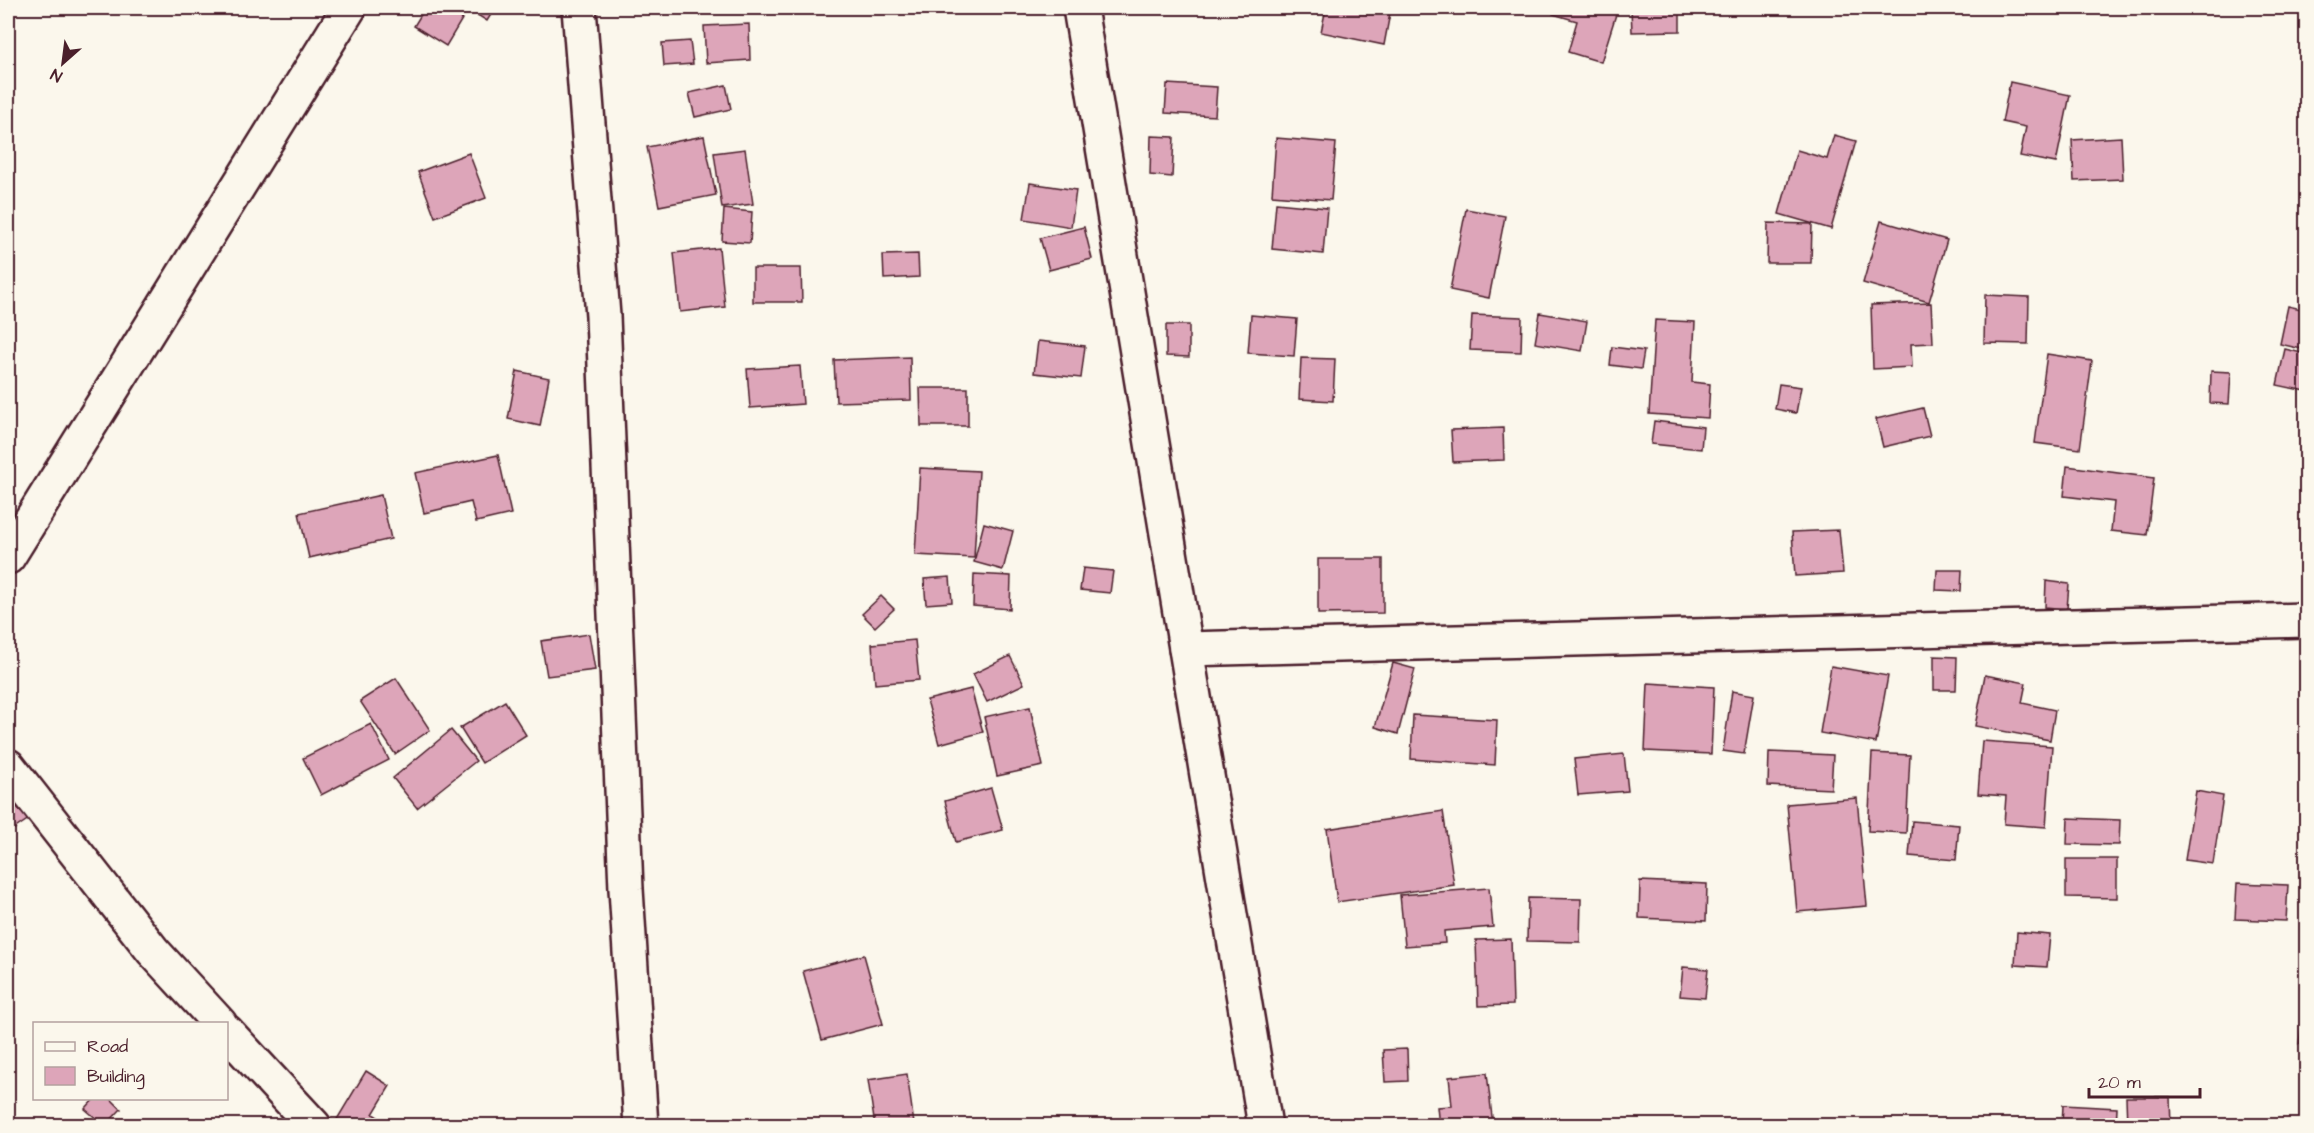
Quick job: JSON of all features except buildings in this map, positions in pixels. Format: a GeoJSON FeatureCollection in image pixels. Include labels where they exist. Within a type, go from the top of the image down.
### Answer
{"type":"FeatureCollection","features":[{"type":"Feature","properties":{"kind":"street"},"geometry":{"type":"LineString","coordinates":[[8,557],[349,8]]}},
{"type":"Feature","properties":{"kind":"street"},"geometry":{"type":"LineString","coordinates":[[579,8],[603,315],[626,889],[641,1125]]}},
{"type":"Feature","properties":{"kind":"street"},"geometry":{"type":"LineString","coordinates":[[1080,8],[1265,1125]]}},
{"type":"Feature","properties":{"kind":"street"},"geometry":{"type":"LineString","coordinates":[[1186,649],[2307,620]]}},
{"type":"Feature","properties":{"kind":"street"},"geometry":{"type":"LineString","coordinates":[[8,766],[153,951],[219,1022]]}},
{"type":"Feature","properties":{"kind":"street"},"geometry":{"type":"LineString","coordinates":[[228,1033],[314,1125]]}}]}
